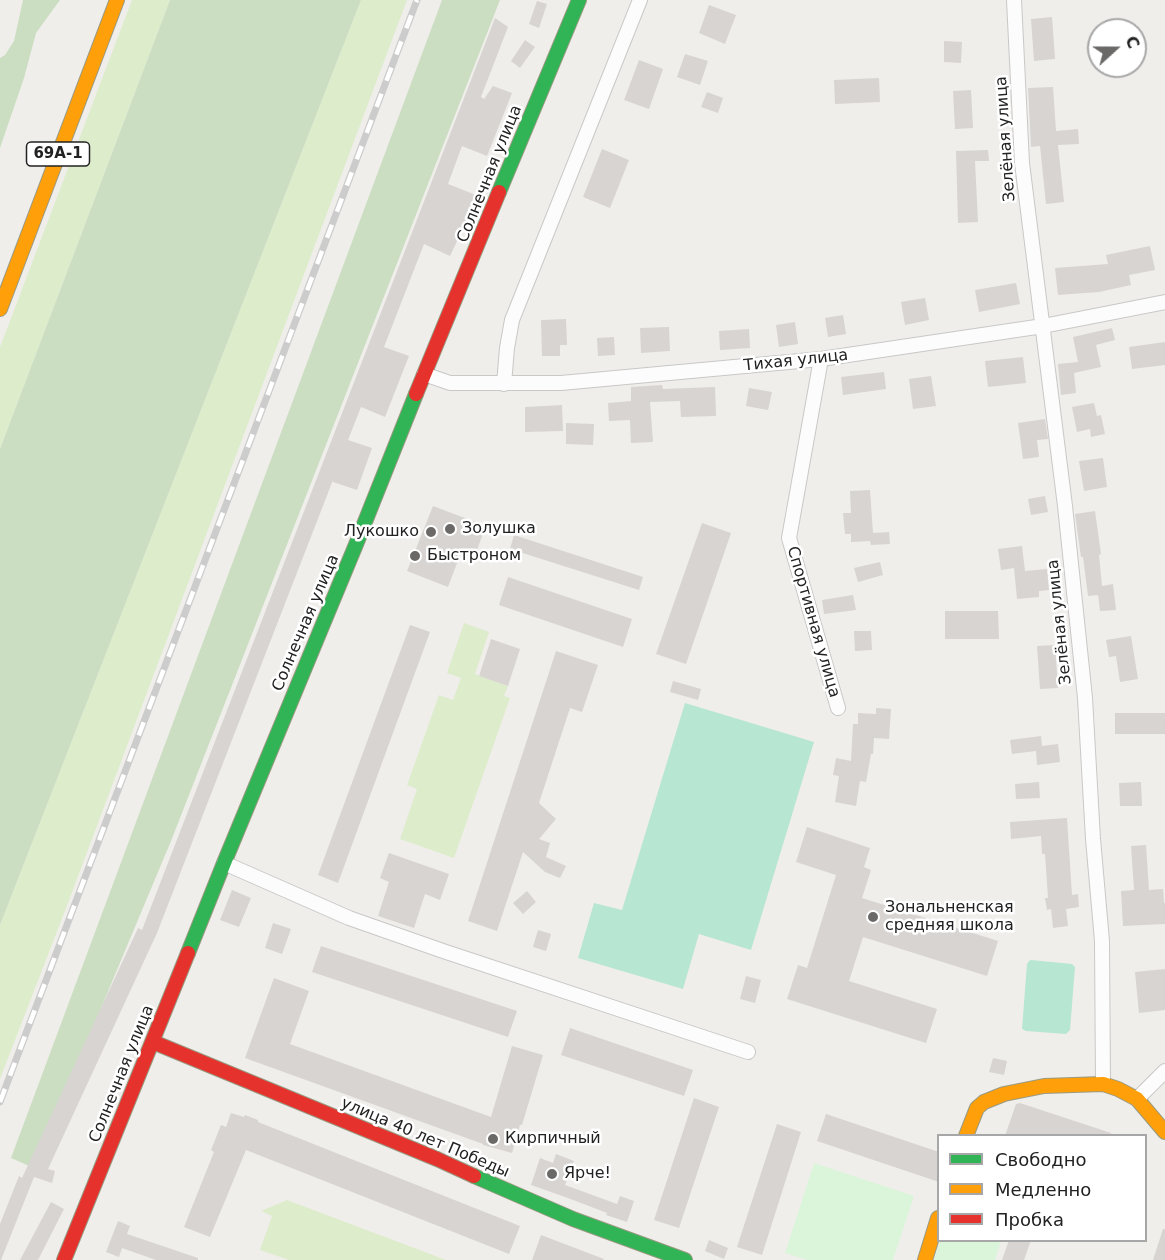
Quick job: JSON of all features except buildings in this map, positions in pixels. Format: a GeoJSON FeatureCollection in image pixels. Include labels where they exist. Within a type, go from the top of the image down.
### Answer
{"type":"FeatureCollection","features":[{"type":"Feature","properties":{"kind":"street","name":"69А-1"},"geometry":{"type":"LineString","coordinates":[[0,309],[117,0]]}},
{"type":"Feature","properties":{"kind":"street","name":"Солнечная улица"},"geometry":{"type":"LineString","coordinates":[[64,1260],[224,863],[579,0]]}},
{"type":"Feature","properties":{"kind":"street"},"geometry":{"type":"LineString","coordinates":[[504,384],[512,320],[640,0]]}},
{"type":"Feature","properties":{"kind":"street","name":"Зелёная улица"},"geometry":{"type":"LineString","coordinates":[[1014,0],[1022,163],[1065,506],[1085,698],[1093,839],[1102,941],[1103,1084]]}},
{"type":"Feature","properties":{"kind":"street","name":"Тихая улица"},"geometry":{"type":"LineString","coordinates":[[424,374],[450,383],[561,383],[821,359],[1042,326],[1165,302]]}},
{"type":"Feature","properties":{"kind":"street","name":"Спортивная улица"},"geometry":{"type":"LineString","coordinates":[[821,359],[789,538],[838,708]]}},
{"type":"Feature","properties":{"kind":"street"},"geometry":{"type":"LineString","coordinates":[[224,863],[349,918],[432,948],[748,1052]]}},
{"type":"Feature","properties":{"kind":"street","name":"улица 40 лет Победы"},"geometry":{"type":"LineString","coordinates":[[153,1042],[437,1159],[573,1219],[685,1260]]}},
{"type":"Feature","properties":{"kind":"street"},"geometry":{"type":"LineString","coordinates":[[1137,1100],[1165,1071]]}},
{"type":"Feature","properties":{"kind":"street"},"geometry":{"type":"LineString","coordinates":[[967,1134],[977,1108],[984,1102],[1004,1094],[1044,1086],[1103,1084],[1118,1089],[1137,1100],[1165,1132]]}},
{"type":"Feature","properties":{"kind":"street"},"geometry":{"type":"LineString","coordinates":[[925,1260],[937,1224]]}},
{"type":"Feature","properties":{"kind":"green space"},"geometry":{"type":"Polygon","coordinates":[[[23,0],[60,0],[36,33],[24,78],[0,148],[0,58],[5,55],[14,41],[23,0]]]}},
{"type":"Feature","properties":{"kind":"green space"},"geometry":{"type":"Polygon","coordinates":[[[132,0],[170,0],[0,449],[0,347],[132,0]]]}},
{"type":"Feature","properties":{"kind":"green space"},"geometry":{"type":"Polygon","coordinates":[[[170,0],[361,0],[0,925],[0,449],[170,0]]]}},
{"type":"Feature","properties":{"kind":"green space"},"geometry":{"type":"Polygon","coordinates":[[[361,0],[407,0],[0,1079],[0,925],[361,0]]]}},
{"type":"Feature","properties":{"kind":"green space"},"geometry":{"type":"Polygon","coordinates":[[[442,0],[500,0],[171,841],[34,1168],[11,1158],[442,0]]]}},
{"type":"Feature","properties":{"kind":"green space"},"geometry":{"type":"Polygon","coordinates":[[[464,623],[489,632],[475,674],[508,686],[504,696],[510,698],[454,858],[400,839],[417,789],[407,785],[439,695],[453,700],[461,678],[447,673],[464,623]]]}},
{"type":"Feature","properties":{"kind":"green space"},"geometry":{"type":"Polygon","coordinates":[[[685,703],[814,742],[751,950],[699,934],[683,989],[578,958],[594,903],[622,910],[685,703]]]}},
{"type":"Feature","properties":{"kind":"green space"},"geometry":{"type":"Polygon","coordinates":[[[1031,960],[1072,964],[1075,967],[1070,1030],[1066,1034],[1022,1029],[1027,964],[1031,960]]]}},
{"type":"Feature","properties":{"kind":"green space"},"geometry":{"type":"Polygon","coordinates":[[[814,1163],[914,1196],[893,1260],[808,1260],[785,1253],[814,1163]]]}},
{"type":"Feature","properties":{"kind":"green space"},"geometry":{"type":"Polygon","coordinates":[[[287,1200],[446,1260],[289,1260],[260,1250],[272,1216],[261,1211],[287,1200]]]}},
{"type":"Feature","properties":{"kind":"green space"},"geometry":{"type":"Polygon","coordinates":[[[940,1242],[1001,1242],[995,1260],[934,1260],[940,1242]]]}},
{"type":"Feature","properties":{"kind":"railway"},"geometry":{"type":"LineString","coordinates":[[0,1102],[417,0]]}},
{"type":"Feature","properties":{"kind":"traffic: fast"},"geometry":{"type":"LineString","coordinates":[[499,192],[579,0]]}},
{"type":"Feature","properties":{"kind":"traffic: fast"},"geometry":{"type":"LineString","coordinates":[[188,953],[416,394]]}},
{"type":"Feature","properties":{"kind":"traffic: fast"},"geometry":{"type":"LineString","coordinates":[[474,1176],[573,1219],[685,1260]]}},
{"type":"Feature","properties":{"kind":"traffic: slow"},"geometry":{"type":"LineString","coordinates":[[0,309],[117,0]]}},
{"type":"Feature","properties":{"kind":"traffic: slow"},"geometry":{"type":"LineString","coordinates":[[967,1134],[977,1108],[984,1102],[1004,1094],[1044,1086],[1103,1084],[1137,1099],[1165,1132]]}},
{"type":"Feature","properties":{"kind":"traffic: slow"},"geometry":{"type":"LineString","coordinates":[[925,1260],[937,1221]]}},
{"type":"Feature","properties":{"kind":"traffic: jam"},"geometry":{"type":"LineString","coordinates":[[416,394],[499,192]]}},
{"type":"Feature","properties":{"kind":"traffic: jam"},"geometry":{"type":"LineString","coordinates":[[64,1260],[188,953]]}},
{"type":"Feature","properties":{"kind":"traffic: jam"},"geometry":{"type":"LineString","coordinates":[[153,1042],[474,1176]]}},
{"type":"Feature","properties":{"kind":"place","name":"Золушка"},"geometry":{"type":"Point","coordinates":[450,529]}},
{"type":"Feature","properties":{"kind":"place","name":"Лукошко"},"geometry":{"type":"Point","coordinates":[431,532]}},
{"type":"Feature","properties":{"kind":"place","name":"Быстроном"},"geometry":{"type":"Point","coordinates":[415,556]}},
{"type":"Feature","properties":{"kind":"place","name":"Зональненская средняя школа"},"geometry":{"type":"Point","coordinates":[873,917]}},
{"type":"Feature","properties":{"kind":"place","name":"Кирпичный"},"geometry":{"type":"Point","coordinates":[493,1139]}},
{"type":"Feature","properties":{"kind":"place","name":"Ярче!"},"geometry":{"type":"Point","coordinates":[552,1174]}}]}
